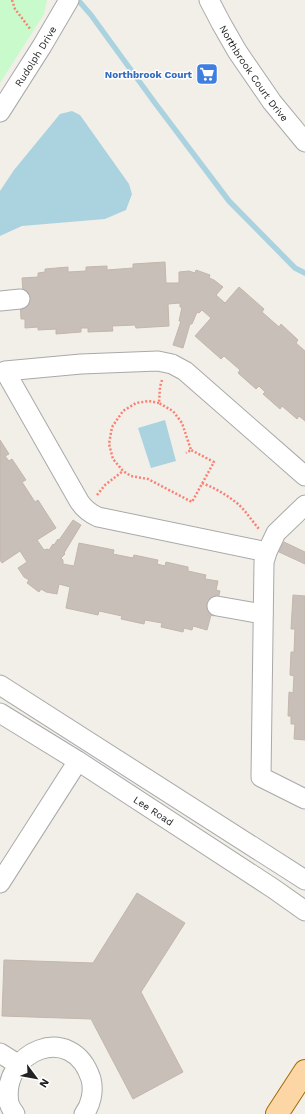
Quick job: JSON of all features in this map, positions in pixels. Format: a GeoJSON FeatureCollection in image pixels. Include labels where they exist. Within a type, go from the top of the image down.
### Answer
{"type":"FeatureCollection","features":[{"type":"Feature","properties":{"kind":"main road"},"geometry":{"type":"LineString","coordinates":[[277,1114],[305,1071]]}},
{"type":"Feature","properties":{"kind":"street","name":"Rudolph Drive"},"geometry":{"type":"LineString","coordinates":[[0,112],[69,0]]}},
{"type":"Feature","properties":{"kind":"street","name":"Northbrook Court Drive"},"geometry":{"type":"LineString","coordinates":[[209,0],[220,23],[237,51],[272,102],[305,142]]}},
{"type":"Feature","properties":{"kind":"street"},"geometry":{"type":"LineString","coordinates":[[0,301],[20,299]]}},
{"type":"Feature","properties":{"kind":"street"},"geometry":{"type":"LineString","coordinates":[[269,547],[98,517],[86,510],[2,368],[158,361],[169,363],[185,371],[305,476]]}},
{"type":"Feature","properties":{"kind":"street"},"geometry":{"type":"LineString","coordinates":[[305,505],[276,533],[264,562],[261,777],[305,799]]}},
{"type":"Feature","properties":{"kind":"street"},"geometry":{"type":"LineString","coordinates":[[217,606],[263,614]]}},
{"type":"Feature","properties":{"kind":"street"},"geometry":{"type":"LineString","coordinates":[[0,685],[305,880]]}},
{"type":"Feature","properties":{"kind":"street","name":"Lee Road"},"geometry":{"type":"LineString","coordinates":[[4,720],[78,761],[274,889],[305,911]]}},
{"type":"Feature","properties":{"kind":"street"},"geometry":{"type":"LineString","coordinates":[[0,883],[78,761]]}},
{"type":"Feature","properties":{"kind":"street"},"geometry":{"type":"LineString","coordinates":[[15,1114],[9,1103],[7,1090],[9,1076],[16,1063],[26,1054],[39,1048],[53,1047],[67,1050],[79,1058],[87,1069],[92,1083],[92,1097],[88,1113]]}},
{"type":"Feature","properties":{"kind":"street"},"geometry":{"type":"LineString","coordinates":[[0,1053],[16,1063]]}},
{"type":"Feature","properties":{"kind":"path"},"geometry":{"type":"LineString","coordinates":[[12,0],[15,9],[46,39]]}},
{"type":"Feature","properties":{"kind":"path"},"geometry":{"type":"LineString","coordinates":[[159,403],[160,387],[169,363]]}},
{"type":"Feature","properties":{"kind":"path"},"geometry":{"type":"LineString","coordinates":[[149,401],[159,403],[173,411],[182,422],[191,450],[214,462],[192,502],[148,479],[131,476],[123,471],[113,459],[109,444],[112,427],[123,411],[136,403],[149,401]]}},
{"type":"Feature","properties":{"kind":"path"},"geometry":{"type":"LineString","coordinates":[[186,453],[191,450]]}},
{"type":"Feature","properties":{"kind":"path"},"geometry":{"type":"LineString","coordinates":[[86,510],[105,485],[123,471]]}},
{"type":"Feature","properties":{"kind":"path"},"geometry":{"type":"LineString","coordinates":[[202,483],[217,489],[239,505],[269,547]]}},
{"type":"Feature","properties":{"kind":"green space"},"geometry":{"type":"Polygon","coordinates":[[[0,0],[47,0],[44,14],[0,83],[0,0]]]}},
{"type":"Feature","properties":{"kind":"water"},"geometry":{"type":"Polygon","coordinates":[[[72,111],[80,115],[129,184],[132,194],[126,210],[105,219],[22,226],[0,236],[0,191],[14,170],[60,114],[72,111]]]}},
{"type":"Feature","properties":{"kind":"water"},"geometry":{"type":"Polygon","coordinates":[[[165,420],[176,461],[151,468],[138,428],[165,420]]]}},
{"type":"Feature","properties":{"kind":"building"},"geometry":{"type":"Polygon","coordinates":[[[165,262],[166,283],[179,283],[179,272],[189,271],[195,273],[196,270],[210,275],[209,278],[223,287],[216,295],[225,303],[239,287],[264,309],[262,312],[279,327],[281,324],[298,340],[296,343],[305,351],[305,421],[299,416],[297,419],[282,406],[280,409],[263,394],[265,392],[259,386],[256,389],[238,373],[240,370],[224,356],[221,359],[195,336],[211,318],[202,310],[199,313],[197,312],[192,324],[190,324],[183,348],[173,345],[181,321],[179,321],[182,307],[180,307],[180,303],[168,304],[169,326],[136,328],[135,325],[112,326],[113,331],[88,332],[88,328],[81,328],[81,332],[56,334],[56,329],[38,330],[38,327],[25,328],[25,319],[21,319],[20,299],[23,292],[22,278],[38,277],[38,273],[45,272],[45,269],[68,267],[68,272],[86,271],[86,267],[107,266],[107,270],[133,268],[133,264],[165,262]]]}},
{"type":"Feature","properties":{"kind":"building"},"geometry":{"type":"Polygon","coordinates":[[[0,440],[9,454],[5,456],[9,461],[12,459],[26,480],[22,482],[35,502],[38,500],[56,528],[37,540],[44,550],[49,550],[58,539],[59,540],[73,520],[81,525],[64,553],[65,554],[61,558],[63,560],[63,564],[74,566],[79,543],[114,550],[113,554],[133,558],[134,555],[158,560],[157,564],[165,566],[166,562],[188,567],[188,571],[206,575],[205,579],[218,581],[216,590],[220,591],[214,616],[211,615],[207,630],[193,626],[192,630],[184,628],[183,632],[161,627],[162,623],[145,620],[144,624],[121,619],[122,616],[99,611],[98,615],[66,608],[70,587],[59,584],[57,594],[46,592],[41,589],[39,592],[27,583],[29,580],[24,577],[18,568],[27,562],[20,551],[2,563],[0,560],[0,440]]]}},
{"type":"Feature","properties":{"kind":"building"},"geometry":{"type":"Polygon","coordinates":[[[284,542],[305,552],[305,564],[279,552],[284,542]]]}},
{"type":"Feature","properties":{"kind":"building"},"geometry":{"type":"Polygon","coordinates":[[[293,595],[305,596],[305,740],[294,739],[295,724],[291,724],[291,716],[288,716],[289,692],[293,693],[294,676],[290,675],[291,652],[294,652],[295,629],[291,629],[293,595]]]}},
{"type":"Feature","properties":{"kind":"building"},"geometry":{"type":"Polygon","coordinates":[[[137,893],[185,923],[141,992],[183,1072],[133,1099],[91,1019],[2,1016],[4,960],[93,963],[137,893]]]}},
{"type":"Feature","properties":{"kind":"waterway"},"geometry":{"type":"LineString","coordinates":[[78,0],[91,15],[229,201],[295,268],[305,273]]}},
{"type":"Feature","properties":{"kind":"place","name":"Northbrook Court"},"geometry":{"type":"Point","coordinates":[207,74]}}]}
